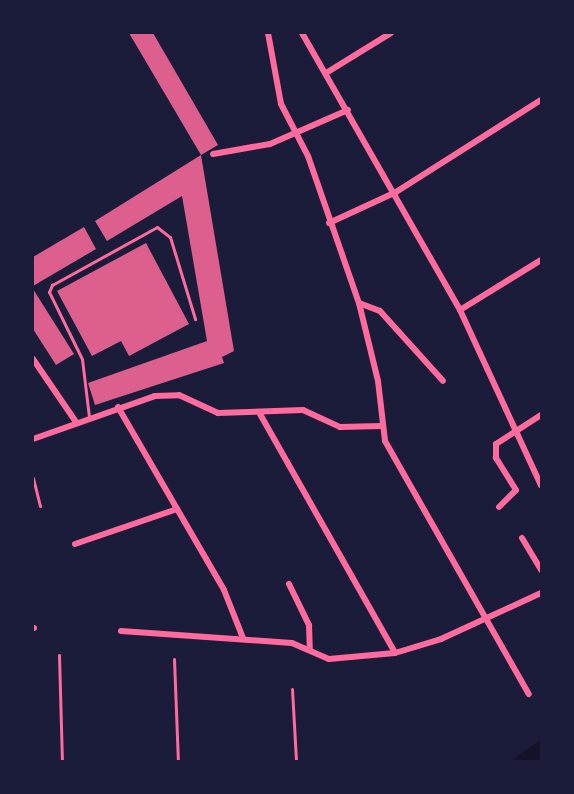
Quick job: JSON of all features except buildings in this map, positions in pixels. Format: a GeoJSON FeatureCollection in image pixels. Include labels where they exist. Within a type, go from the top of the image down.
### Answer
{"type":"FeatureCollection","features":[{"type":"Feature","properties":{"kind":"street"},"geometry":{"type":"LineString","coordinates":[[268,33],[276,53],[276,86],[297,133],[359,303],[378,381],[381,426],[394,458],[489,615],[529,694]]}},
{"type":"Feature","properties":{"kind":"street"},"geometry":{"type":"LineString","coordinates":[[302,33],[396,192],[460,310],[518,429],[541,485]]}},
{"type":"Feature","properties":{"kind":"street"},"geometry":{"type":"LineString","coordinates":[[326,73],[391,33]]}},
{"type":"Feature","properties":{"kind":"street"},"geometry":{"type":"LineString","coordinates":[[329,223],[396,192],[541,100]]}},
{"type":"Feature","properties":{"kind":"street"},"geometry":{"type":"LineString","coordinates":[[213,154],[297,133],[348,110]]}},
{"type":"Feature","properties":{"kind":"street"},"geometry":{"type":"LineString","coordinates":[[460,310],[541,260]]}},
{"type":"Feature","properties":{"kind":"street"},"geometry":{"type":"LineString","coordinates":[[359,303],[380,311],[443,381]]}},
{"type":"Feature","properties":{"kind":"street"},"geometry":{"type":"LineString","coordinates":[[33,359],[76,422]]}},
{"type":"Feature","properties":{"kind":"street"},"geometry":{"type":"LineString","coordinates":[[33,439],[118,407],[179,395],[210,411],[260,414],[303,410],[340,428],[381,426]]}},
{"type":"Feature","properties":{"kind":"street"},"geometry":{"type":"LineString","coordinates":[[118,407],[228,597],[243,638]]}},
{"type":"Feature","properties":{"kind":"street"},"geometry":{"type":"LineString","coordinates":[[260,414],[395,653]]}},
{"type":"Feature","properties":{"kind":"street"},"geometry":{"type":"LineString","coordinates":[[499,507],[516,490],[496,458],[496,444],[541,415]]}},
{"type":"Feature","properties":{"kind":"street"},"geometry":{"type":"LineString","coordinates":[[75,544],[177,509]]}},
{"type":"Feature","properties":{"kind":"street"},"geometry":{"type":"LineString","coordinates":[[522,537],[541,570]]}},
{"type":"Feature","properties":{"kind":"street"},"geometry":{"type":"LineString","coordinates":[[289,584],[309,625],[310,648]]}},
{"type":"Feature","properties":{"kind":"street"},"geometry":{"type":"LineString","coordinates":[[121,631],[243,638],[310,648],[329,659],[395,653],[441,639],[541,592]]}},
{"type":"Feature","properties":{"kind":"lane"},"geometry":{"type":"LineString","coordinates":[[89,417],[82,359],[49,292],[52,285],[157,227],[170,237],[195,320]]}},
{"type":"Feature","properties":{"kind":"lane"},"geometry":{"type":"LineString","coordinates":[[33,478],[40,506]]}},
{"type":"Feature","properties":{"kind":"lane"},"geometry":{"type":"LineString","coordinates":[[59,655],[62,761]]}},
{"type":"Feature","properties":{"kind":"lane"},"geometry":{"type":"LineString","coordinates":[[174,659],[178,761]]}},
{"type":"Feature","properties":{"kind":"lane"},"geometry":{"type":"LineString","coordinates":[[292,689],[296,761]]}},
{"type":"Feature","properties":{"kind":"shaded area"},"geometry":{"type":"Polygon","coordinates":[[[541,740],[541,761],[511,761],[541,740]]]}}]}
